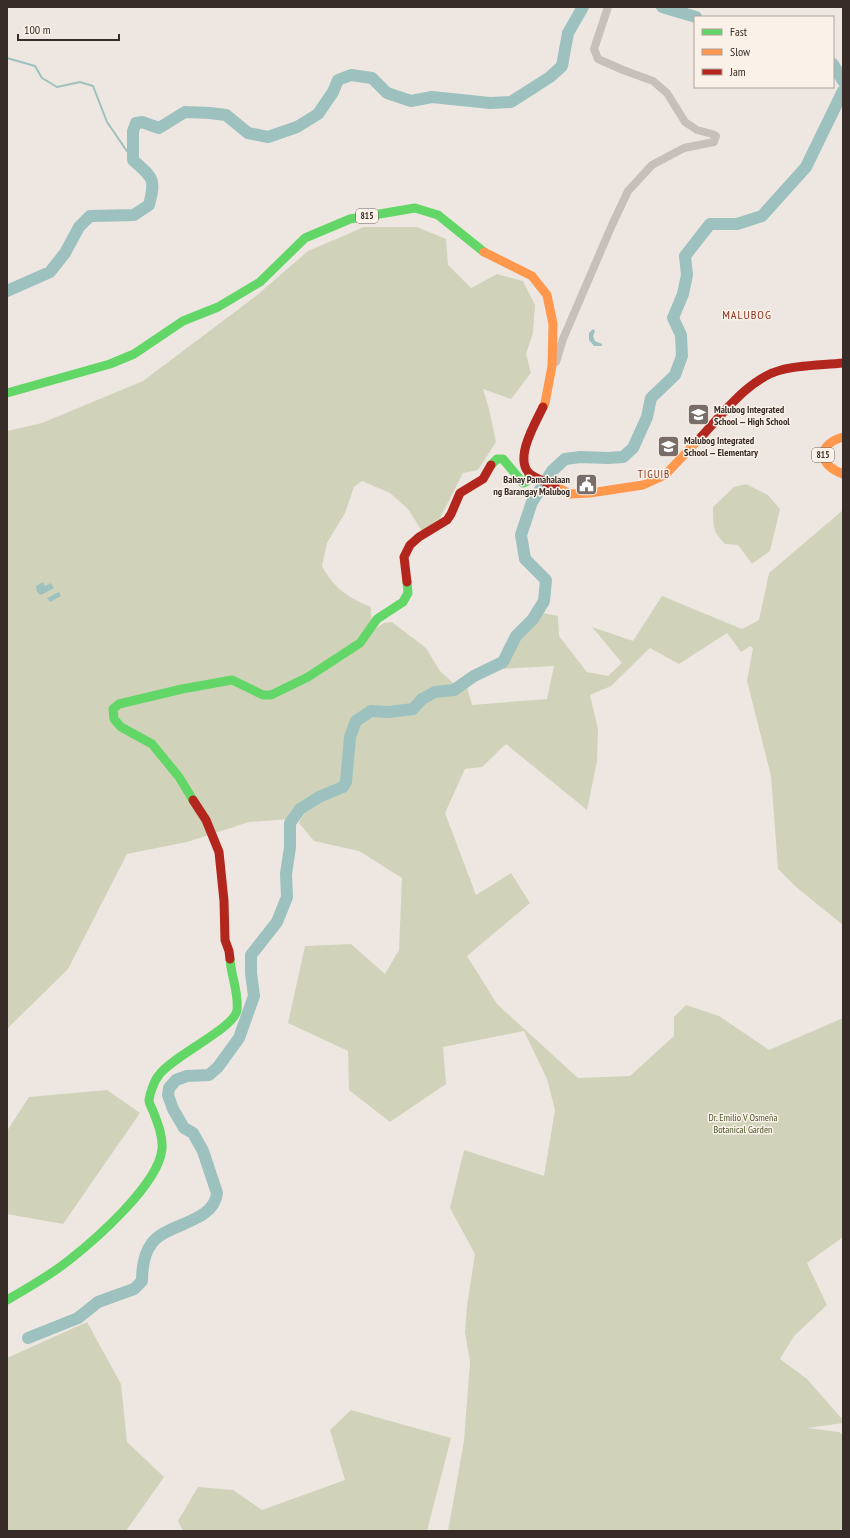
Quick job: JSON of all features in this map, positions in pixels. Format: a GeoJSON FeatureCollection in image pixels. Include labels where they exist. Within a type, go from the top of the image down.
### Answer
{"type":"FeatureCollection","features":[{"type":"Feature","properties":{"kind":"street"},"geometry":{"type":"LineString","coordinates":[[549,380],[553,372],[563,339],[628,191],[652,166],[684,148],[714,142],[716,136],[697,130],[685,122],[667,93],[653,81],[598,59],[594,49],[608,7]]}},
{"type":"Feature","properties":{"kind":"street","name":"815"},"geometry":{"type":"LineString","coordinates":[[7,393],[110,364],[134,354],[183,321],[218,307],[260,282],[305,238],[350,219],[415,208],[438,215],[481,250],[532,276],[547,295],[553,324],[552,366],[545,403],[527,439],[524,458],[526,469],[530,474]]}},
{"type":"Feature","properties":{"kind":"street"},"geometry":{"type":"LineString","coordinates":[[7,1300],[68,1261],[104,1230],[140,1192],[154,1173],[162,1150],[161,1132],[149,1101],[154,1084],[159,1074],[186,1053],[220,1030],[230,1022],[237,1012],[237,999],[231,972],[229,951],[225,940],[224,901],[219,852],[214,836],[198,806],[179,777],[152,744],[121,727],[114,719],[113,708],[119,704],[175,690],[232,680],[263,695],[271,694],[319,671],[334,658],[347,652],[362,642],[371,626],[378,619],[386,612],[400,606],[407,598],[408,588],[404,560],[409,545],[419,536],[447,520],[452,513],[460,493],[481,481],[495,460],[498,458],[502,458],[507,461],[518,480],[523,483],[526,482],[530,474],[553,487],[570,494],[590,494],[638,486],[652,482],[665,475],[735,401],[756,382],[771,373],[783,368],[843,363]]}},
{"type":"Feature","properties":{"kind":"street","name":"815"},"geometry":{"type":"LineString","coordinates":[[843,437],[831,441],[826,446],[823,456],[829,469],[843,474]]}},
{"type":"Feature","properties":{"kind":"green space"},"geometry":{"type":"Polygon","coordinates":[[[364,227],[417,227],[446,239],[448,265],[471,288],[497,274],[523,281],[535,305],[533,333],[526,354],[531,373],[511,399],[483,389],[496,442],[478,470],[463,473],[440,518],[422,531],[408,509],[390,493],[362,481],[354,487],[345,513],[327,543],[322,566],[332,581],[342,591],[355,600],[371,607],[372,631],[384,623],[392,622],[426,648],[440,671],[453,683],[454,688],[433,690],[419,696],[411,708],[369,709],[355,719],[349,737],[343,772],[343,785],[318,794],[303,805],[289,819],[249,822],[187,842],[127,854],[68,969],[7,1029],[7,431],[42,423],[143,381],[256,296],[308,251],[364,227]]]}},
{"type":"Feature","properties":{"kind":"green space"},"geometry":{"type":"Polygon","coordinates":[[[746,484],[768,495],[780,509],[770,551],[752,564],[738,545],[725,544],[717,535],[714,527],[713,507],[734,487],[746,484]]]}},
{"type":"Feature","properties":{"kind":"green space","name":"Dr. Emilio V Osmeña Botanical Garden"},"geometry":{"type":"Polygon","coordinates":[[[843,510],[843,925],[796,887],[778,869],[771,776],[747,681],[753,648],[750,646],[741,652],[727,633],[679,664],[650,648],[611,686],[590,695],[598,729],[597,761],[587,810],[506,744],[482,767],[465,769],[445,813],[476,895],[511,873],[530,903],[467,956],[497,1004],[578,1078],[630,1076],[674,1036],[674,1017],[686,1005],[719,1016],[769,1050],[843,1018],[843,1237],[807,1263],[827,1305],[794,1336],[780,1359],[807,1379],[843,1420],[843,1423],[807,1428],[839,1432],[843,1435],[843,1531],[448,1531],[464,1441],[470,1362],[465,1332],[467,1306],[475,1254],[450,1208],[464,1150],[544,1176],[555,1110],[547,1079],[524,1031],[443,1047],[446,1084],[390,1122],[349,1090],[348,1051],[288,1023],[305,946],[351,944],[385,974],[399,950],[402,878],[359,851],[314,841],[299,823],[309,809],[323,800],[345,790],[351,773],[357,728],[362,721],[369,717],[415,714],[424,702],[437,696],[457,693],[467,687],[472,705],[547,699],[554,666],[501,669],[518,639],[535,624],[542,613],[558,616],[559,636],[587,672],[608,676],[622,663],[592,627],[633,641],[662,596],[742,629],[759,620],[769,573],[843,510]]]}},
{"type":"Feature","properties":{"kind":"green space"},"geometry":{"type":"Polygon","coordinates":[[[107,1090],[140,1113],[63,1224],[7,1214],[7,1131],[29,1097],[107,1090]]]}},
{"type":"Feature","properties":{"kind":"green space"},"geometry":{"type":"Polygon","coordinates":[[[87,1322],[121,1384],[127,1442],[164,1477],[126,1531],[7,1531],[7,1358],[87,1322]]]}},
{"type":"Feature","properties":{"kind":"green space"},"geometry":{"type":"Polygon","coordinates":[[[351,1410],[451,1438],[427,1531],[183,1531],[178,1521],[198,1487],[233,1490],[262,1510],[345,1480],[330,1430],[351,1410]]]}},
{"type":"Feature","properties":{"kind":"water"},"geometry":{"type":"Polygon","coordinates":[[[593,329],[595,331],[593,336],[595,341],[602,344],[602,346],[594,346],[589,340],[589,333],[593,329]]]}},
{"type":"Feature","properties":{"kind":"water"},"geometry":{"type":"Polygon","coordinates":[[[43,582],[45,586],[51,583],[54,588],[41,595],[37,592],[36,586],[43,582]]]}},
{"type":"Feature","properties":{"kind":"water"},"geometry":{"type":"Polygon","coordinates":[[[59,592],[61,596],[50,602],[47,598],[59,592]]]}},
{"type":"Feature","properties":{"kind":"waterway"},"geometry":{"type":"LineString","coordinates":[[7,291],[50,272],[65,253],[79,227],[90,216],[134,215],[149,205],[152,189],[151,179],[149,175],[133,160],[133,131],[136,123],[142,122],[159,128],[185,112],[210,113],[226,115],[248,133],[268,137],[297,127],[318,114],[333,92],[338,80],[351,75],[372,78],[387,93],[411,101],[432,97],[490,103],[511,102],[550,77],[562,66],[568,33],[583,7]]}},
{"type":"Feature","properties":{"kind":"waterway"},"geometry":{"type":"LineString","coordinates":[[662,7],[694,16]]}},
{"type":"Feature","properties":{"kind":"waterway"},"geometry":{"type":"LineString","coordinates":[[7,58],[35,66],[42,78],[57,87],[80,82],[93,86],[107,122],[133,160]]}},
{"type":"Feature","properties":{"kind":"waterway"},"geometry":{"type":"LineString","coordinates":[[834,66],[843,81]]}},
{"type":"Feature","properties":{"kind":"waterway"},"geometry":{"type":"LineString","coordinates":[[28,1338],[78,1318],[98,1302],[134,1289],[142,1281],[144,1261],[147,1251],[152,1243],[159,1236],[168,1231],[199,1217],[208,1211],[214,1203],[217,1193],[203,1151],[193,1133],[184,1128],[173,1109],[168,1095],[169,1088],[176,1080],[187,1076],[209,1075],[218,1067],[239,1038],[254,996],[251,973],[251,955],[277,922],[287,897],[286,874],[290,847],[290,823],[300,809],[319,797],[343,787],[346,782],[350,737],[356,721],[371,711],[389,712],[413,709],[422,699],[435,692],[454,690],[474,676],[503,662],[516,636],[533,619],[544,601],[546,580],[525,559],[521,535],[532,502],[552,471],[565,459],[580,457],[623,457],[633,448],[647,417],[651,398],[675,375],[682,356],[681,335],[673,318],[683,294],[687,275],[685,256],[710,224],[737,224],[762,216],[806,167],[843,91]]}},
{"type":"Feature","properties":{"kind":"traffic: fast"},"geometry":{"type":"LineString","coordinates":[[7,393],[110,364],[134,354],[183,321],[218,307],[260,282],[305,238],[350,219],[415,208],[438,215],[484,252]]}},
{"type":"Feature","properties":{"kind":"traffic: fast"},"geometry":{"type":"LineString","coordinates":[[491,465],[497,459],[503,459],[523,483],[526,482],[530,474]]}},
{"type":"Feature","properties":{"kind":"traffic: fast"},"geometry":{"type":"LineString","coordinates":[[193,800],[179,777],[152,744],[121,727],[114,719],[113,709],[119,704],[182,689],[232,680],[263,695],[271,695],[308,677],[360,643],[377,619],[403,602],[408,593],[407,582]]}},
{"type":"Feature","properties":{"kind":"traffic: fast"},"geometry":{"type":"LineString","coordinates":[[7,1300],[46,1277],[80,1252],[109,1226],[138,1194],[150,1178],[158,1163],[162,1149],[160,1130],[149,1101],[152,1087],[157,1078],[166,1068],[215,1034],[234,1017],[237,1010],[237,1004],[230,959]]}},
{"type":"Feature","properties":{"kind":"traffic: slow"},"geometry":{"type":"LineString","coordinates":[[484,252],[532,276],[547,295],[553,324],[552,366],[543,407]]}},
{"type":"Feature","properties":{"kind":"traffic: slow"},"geometry":{"type":"LineString","coordinates":[[843,437],[828,445],[824,455],[829,466],[843,474]]}},
{"type":"Feature","properties":{"kind":"traffic: slow"},"geometry":{"type":"LineString","coordinates":[[555,486],[570,494],[590,493],[643,485],[665,475],[700,438]]}},
{"type":"Feature","properties":{"kind":"traffic: jam"},"geometry":{"type":"LineString","coordinates":[[700,438],[737,398],[769,374],[795,367],[843,363]]}},
{"type":"Feature","properties":{"kind":"traffic: jam"},"geometry":{"type":"LineString","coordinates":[[543,407],[528,440],[525,450],[525,467],[530,474],[555,486]]}},
{"type":"Feature","properties":{"kind":"traffic: jam"},"geometry":{"type":"LineString","coordinates":[[407,582],[404,557],[410,545],[419,537],[447,520],[460,493],[483,479],[491,465]]}},
{"type":"Feature","properties":{"kind":"traffic: jam"},"geometry":{"type":"LineString","coordinates":[[193,800],[206,820],[219,852],[224,901],[225,940],[230,959]]}},
{"type":"Feature","properties":{"kind":"place","name":"Malubog Integrated School — High School"},"geometry":{"type":"Point","coordinates":[699,415]}},
{"type":"Feature","properties":{"kind":"place","name":"Malubog Integrated School — Elementary"},"geometry":{"type":"Point","coordinates":[668,446]}},
{"type":"Feature","properties":{"kind":"place","name":"Bahay Pamahalaan ng Barangay Malubog"},"geometry":{"type":"Point","coordinates":[586,485]}},
{"type":"Feature","properties":{"kind":"district","name":"MALUBOG"},"geometry":{"type":"Point","coordinates":[747,315]}},
{"type":"Feature","properties":{"kind":"district","name":"TIGUIB"},"geometry":{"type":"Point","coordinates":[654,474]}}]}
